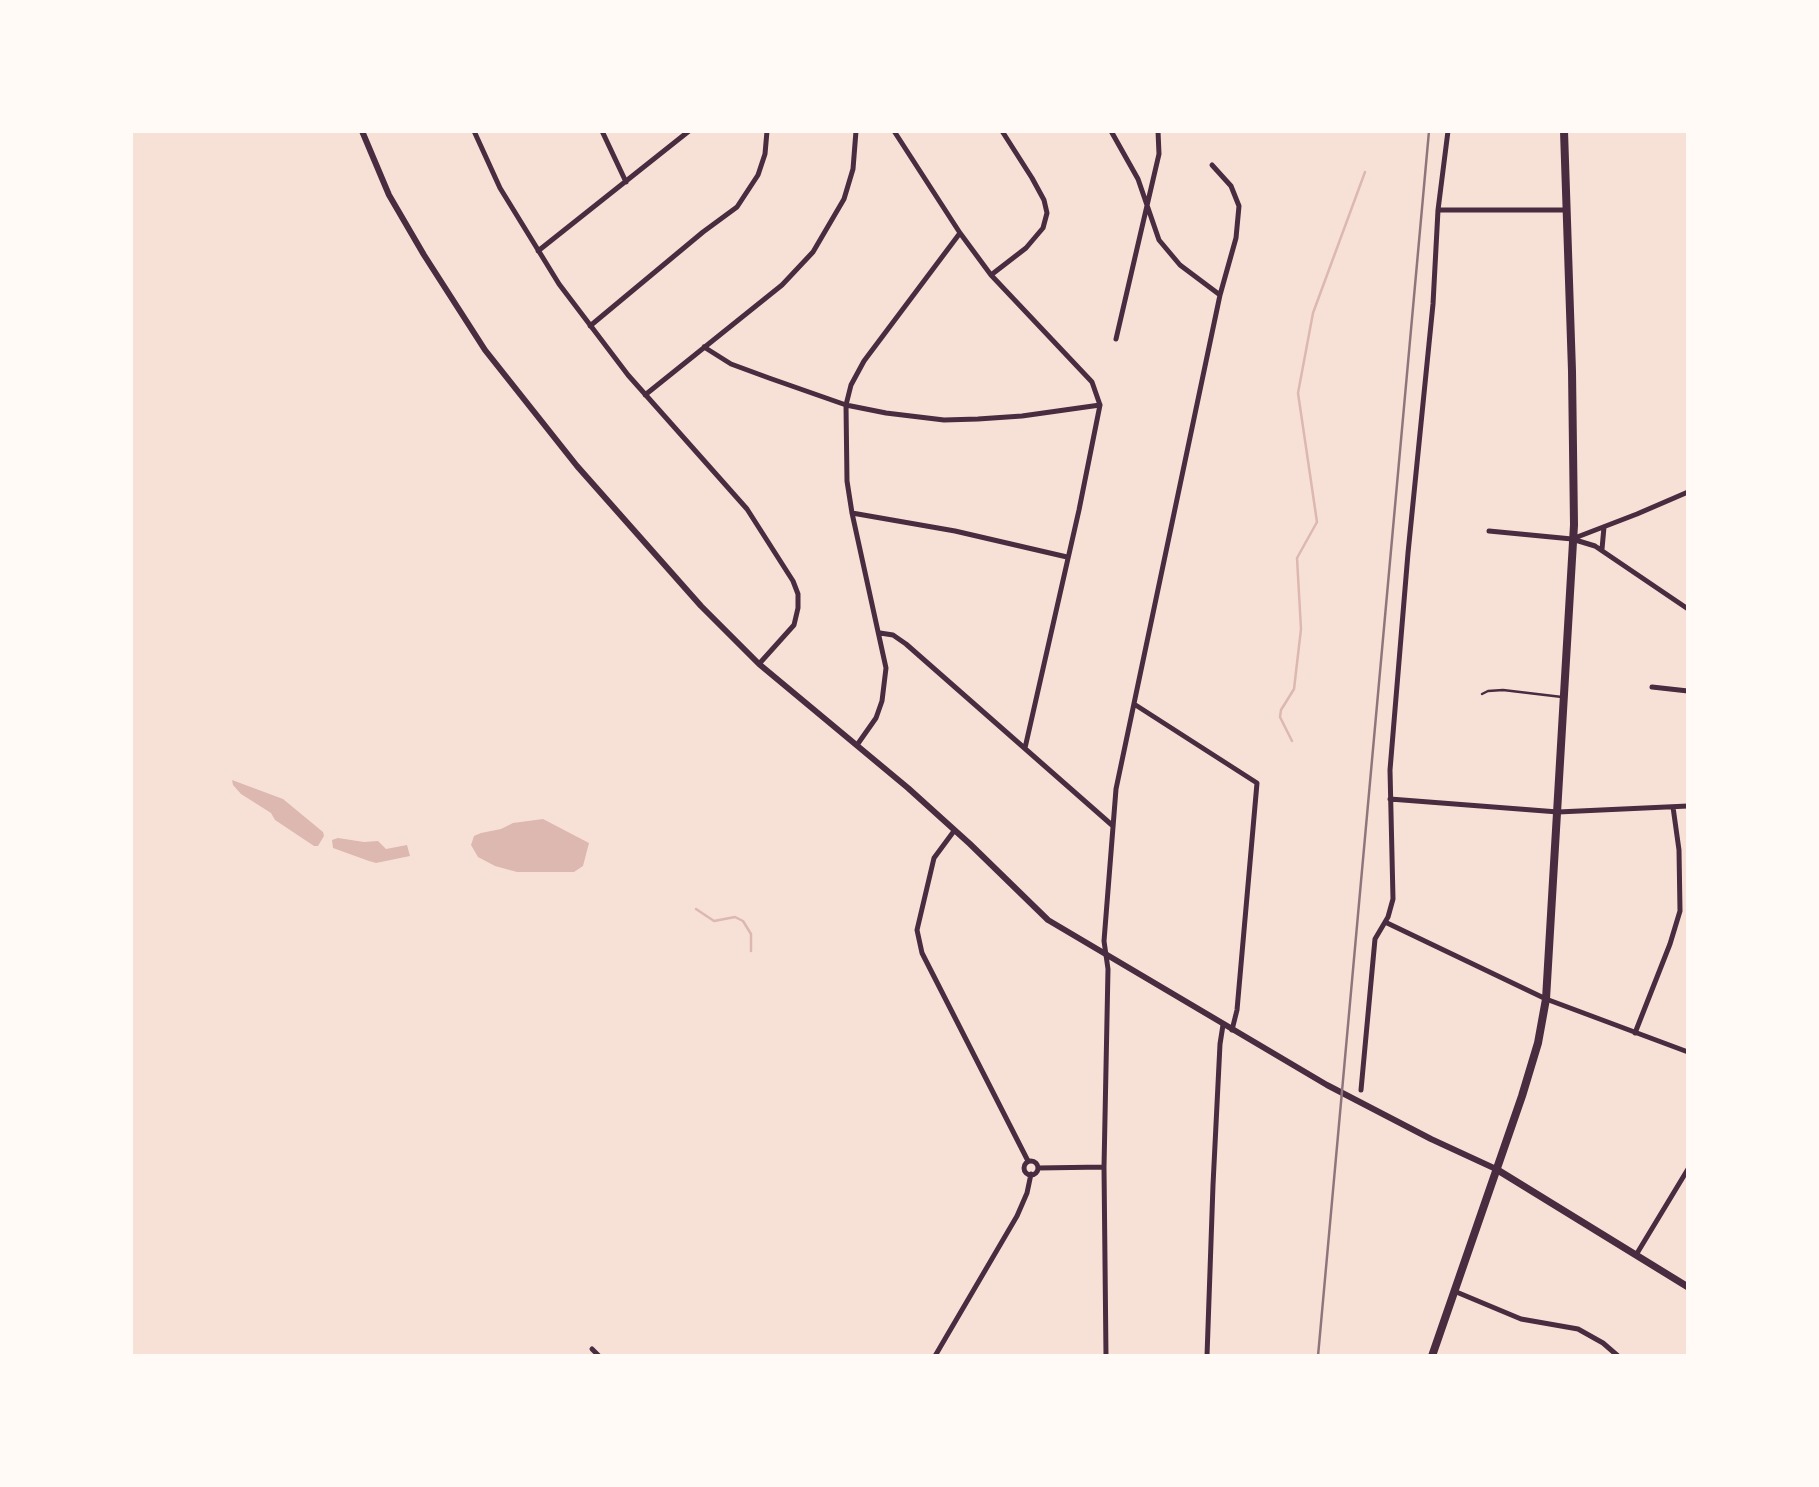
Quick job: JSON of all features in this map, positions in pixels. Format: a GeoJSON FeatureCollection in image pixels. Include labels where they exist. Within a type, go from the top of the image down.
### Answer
{"type":"FeatureCollection","features":[{"type":"Feature","properties":{"kind":"main road"},"geometry":{"type":"LineString","coordinates":[[1433,1352],[1538,1043],[1546,999],[1573,539],[1574,462],[1564,131]]}},
{"type":"Feature","properties":{"kind":"main road"},"geometry":{"type":"LineString","coordinates":[[1496,1170],[1688,1287]]}},
{"type":"Feature","properties":{"kind":"street"},"geometry":{"type":"LineString","coordinates":[[362,131],[389,195],[485,351],[552,437],[701,606],[759,664],[857,745],[954,831],[1048,920],[1327,1085],[1496,1170]]}},
{"type":"Feature","properties":{"kind":"street"},"geometry":{"type":"LineString","coordinates":[[474,131],[494,177],[538,251],[590,326],[645,395],[747,509],[793,581],[798,594],[794,625],[759,664]]}},
{"type":"Feature","properties":{"kind":"street"},"geometry":{"type":"LineString","coordinates":[[602,131],[626,182]]}},
{"type":"Feature","properties":{"kind":"street"},"geometry":{"type":"LineString","coordinates":[[538,251],[689,131]]}},
{"type":"Feature","properties":{"kind":"street"},"geometry":{"type":"LineString","coordinates":[[590,326],[737,207],[758,175],[765,154],[767,131]]}},
{"type":"Feature","properties":{"kind":"street"},"geometry":{"type":"LineString","coordinates":[[645,395],[782,285],[813,252],[844,199],[853,169],[856,131]]}},
{"type":"Feature","properties":{"kind":"street"},"geometry":{"type":"LineString","coordinates":[[894,131],[960,233],[991,275],[1092,382],[1100,405],[1025,748]]}},
{"type":"Feature","properties":{"kind":"street"},"geometry":{"type":"LineString","coordinates":[[991,275],[1026,248],[1043,228],[1047,213],[1044,200],[1032,178],[1002,131]]}},
{"type":"Feature","properties":{"kind":"street"},"geometry":{"type":"LineString","coordinates":[[1111,131],[1132,167],[1158,240],[1193,276],[1220,295]]}},
{"type":"Feature","properties":{"kind":"street"},"geometry":{"type":"LineString","coordinates":[[1116,339],[1159,153],[1158,131]]}},
{"type":"Feature","properties":{"kind":"street"},"geometry":{"type":"LineString","coordinates":[[1361,1090],[1374,944],[1393,899],[1390,770],[1433,304],[1438,210],[1448,131]]}},
{"type":"Feature","properties":{"kind":"street"},"geometry":{"type":"LineString","coordinates":[[1106,1356],[1104,934],[1113,826],[1119,771],[1220,295],[1236,238],[1239,206],[1231,186],[1212,165]]}},
{"type":"Feature","properties":{"kind":"street"},"geometry":{"type":"LineString","coordinates":[[1438,210],[1566,210]]}},
{"type":"Feature","properties":{"kind":"street"},"geometry":{"type":"LineString","coordinates":[[857,745],[876,718],[883,701],[886,668],[847,481],[846,405],[851,385],[864,361],[960,233]]}},
{"type":"Feature","properties":{"kind":"street"},"geometry":{"type":"LineString","coordinates":[[704,347],[732,364],[846,405],[886,413],[944,419],[1022,416],[1100,405]]}},
{"type":"Feature","properties":{"kind":"street"},"geometry":{"type":"LineString","coordinates":[[1573,539],[1688,492]]}},
{"type":"Feature","properties":{"kind":"street"},"geometry":{"type":"LineString","coordinates":[[852,513],[955,531],[1067,557]]}},
{"type":"Feature","properties":{"kind":"street"},"geometry":{"type":"LineString","coordinates":[[1602,549],[1604,527]]}},
{"type":"Feature","properties":{"kind":"street"},"geometry":{"type":"LineString","coordinates":[[1489,531],[1573,539],[1602,549],[1688,609]]}},
{"type":"Feature","properties":{"kind":"street"},"geometry":{"type":"LineString","coordinates":[[880,633],[893,635],[906,644],[1113,826]]}},
{"type":"Feature","properties":{"kind":"street"},"geometry":{"type":"LineString","coordinates":[[1651,687],[1688,691]]}},
{"type":"Feature","properties":{"kind":"street"},"geometry":{"type":"LineString","coordinates":[[1134,704],[1257,783],[1237,1010],[1232,1030]]}},
{"type":"Feature","properties":{"kind":"street"},"geometry":{"type":"LineString","coordinates":[[1390,799],[1558,812],[1688,806]]}},
{"type":"Feature","properties":{"kind":"street"},"geometry":{"type":"LineString","coordinates":[[1634,1033],[1670,944],[1680,911],[1679,850],[1673,807]]}},
{"type":"Feature","properties":{"kind":"street"},"geometry":{"type":"LineString","coordinates":[[954,831],[934,859],[916,930],[922,953],[1028,1161]]}},
{"type":"Feature","properties":{"kind":"street"},"geometry":{"type":"LineString","coordinates":[[1385,922],[1546,999],[1688,1052]]}},
{"type":"Feature","properties":{"kind":"street"},"geometry":{"type":"LineString","coordinates":[[1207,1356],[1215,1146],[1223,1024]]}},
{"type":"Feature","properties":{"kind":"street"},"geometry":{"type":"LineString","coordinates":[[1028,1161],[1035,1162],[1038,1168]]}},
{"type":"Feature","properties":{"kind":"street"},"geometry":{"type":"LineString","coordinates":[[1028,1161],[1025,1171],[1031,1174]]}},
{"type":"Feature","properties":{"kind":"street"},"geometry":{"type":"LineString","coordinates":[[1038,1168],[1104,1167]]}},
{"type":"Feature","properties":{"kind":"street"},"geometry":{"type":"LineString","coordinates":[[1031,1174],[1038,1168]]}},
{"type":"Feature","properties":{"kind":"street"},"geometry":{"type":"LineString","coordinates":[[1636,1255],[1688,1169]]}},
{"type":"Feature","properties":{"kind":"street"},"geometry":{"type":"LineString","coordinates":[[935,1356],[1017,1216],[1029,1187],[1031,1174]]}},
{"type":"Feature","properties":{"kind":"street"},"geometry":{"type":"LineString","coordinates":[[1454,1291],[1521,1319],[1578,1329],[1603,1343],[1618,1356]]}},
{"type":"Feature","properties":{"kind":"street"},"geometry":{"type":"LineString","coordinates":[[592,1349],[600,1356]]}},
{"type":"Feature","properties":{"kind":"street"},"geometry":{"type":"LineString","coordinates":[[1433,1352],[1443,1356]]}},
{"type":"Feature","properties":{"kind":"lane"},"geometry":{"type":"LineString","coordinates":[[1482,694],[1503,690],[1562,697]]}},
{"type":"Feature","properties":{"kind":"shaded area"},"geometry":{"type":"Polygon","coordinates":[[[232,780],[283,799],[323,832],[324,836],[318,846],[275,820],[271,813],[241,794],[232,780]]]}},
{"type":"Feature","properties":{"kind":"shaded area"},"geometry":{"type":"Polygon","coordinates":[[[543,819],[589,843],[583,866],[574,872],[517,872],[495,866],[478,857],[471,845],[474,836],[481,833],[501,829],[513,823],[543,819]]]}},
{"type":"Feature","properties":{"kind":"shaded area"},"geometry":{"type":"Polygon","coordinates":[[[338,838],[378,841],[386,849],[407,845],[410,856],[376,863],[333,848],[332,840],[338,838]]]}},
{"type":"Feature","properties":{"kind":"waterway"},"geometry":{"type":"LineString","coordinates":[[1292,741],[1280,717],[1281,710],[1294,689],[1301,629],[1297,558],[1317,522],[1298,393],[1313,313],[1365,172]]}},
{"type":"Feature","properties":{"kind":"waterway"},"geometry":{"type":"LineString","coordinates":[[696,909],[714,921],[735,917],[743,921],[751,934],[751,951]]}},
{"type":"Feature","properties":{"kind":"railway"},"geometry":{"type":"LineString","coordinates":[[1318,1356],[1429,131]]}}]}
